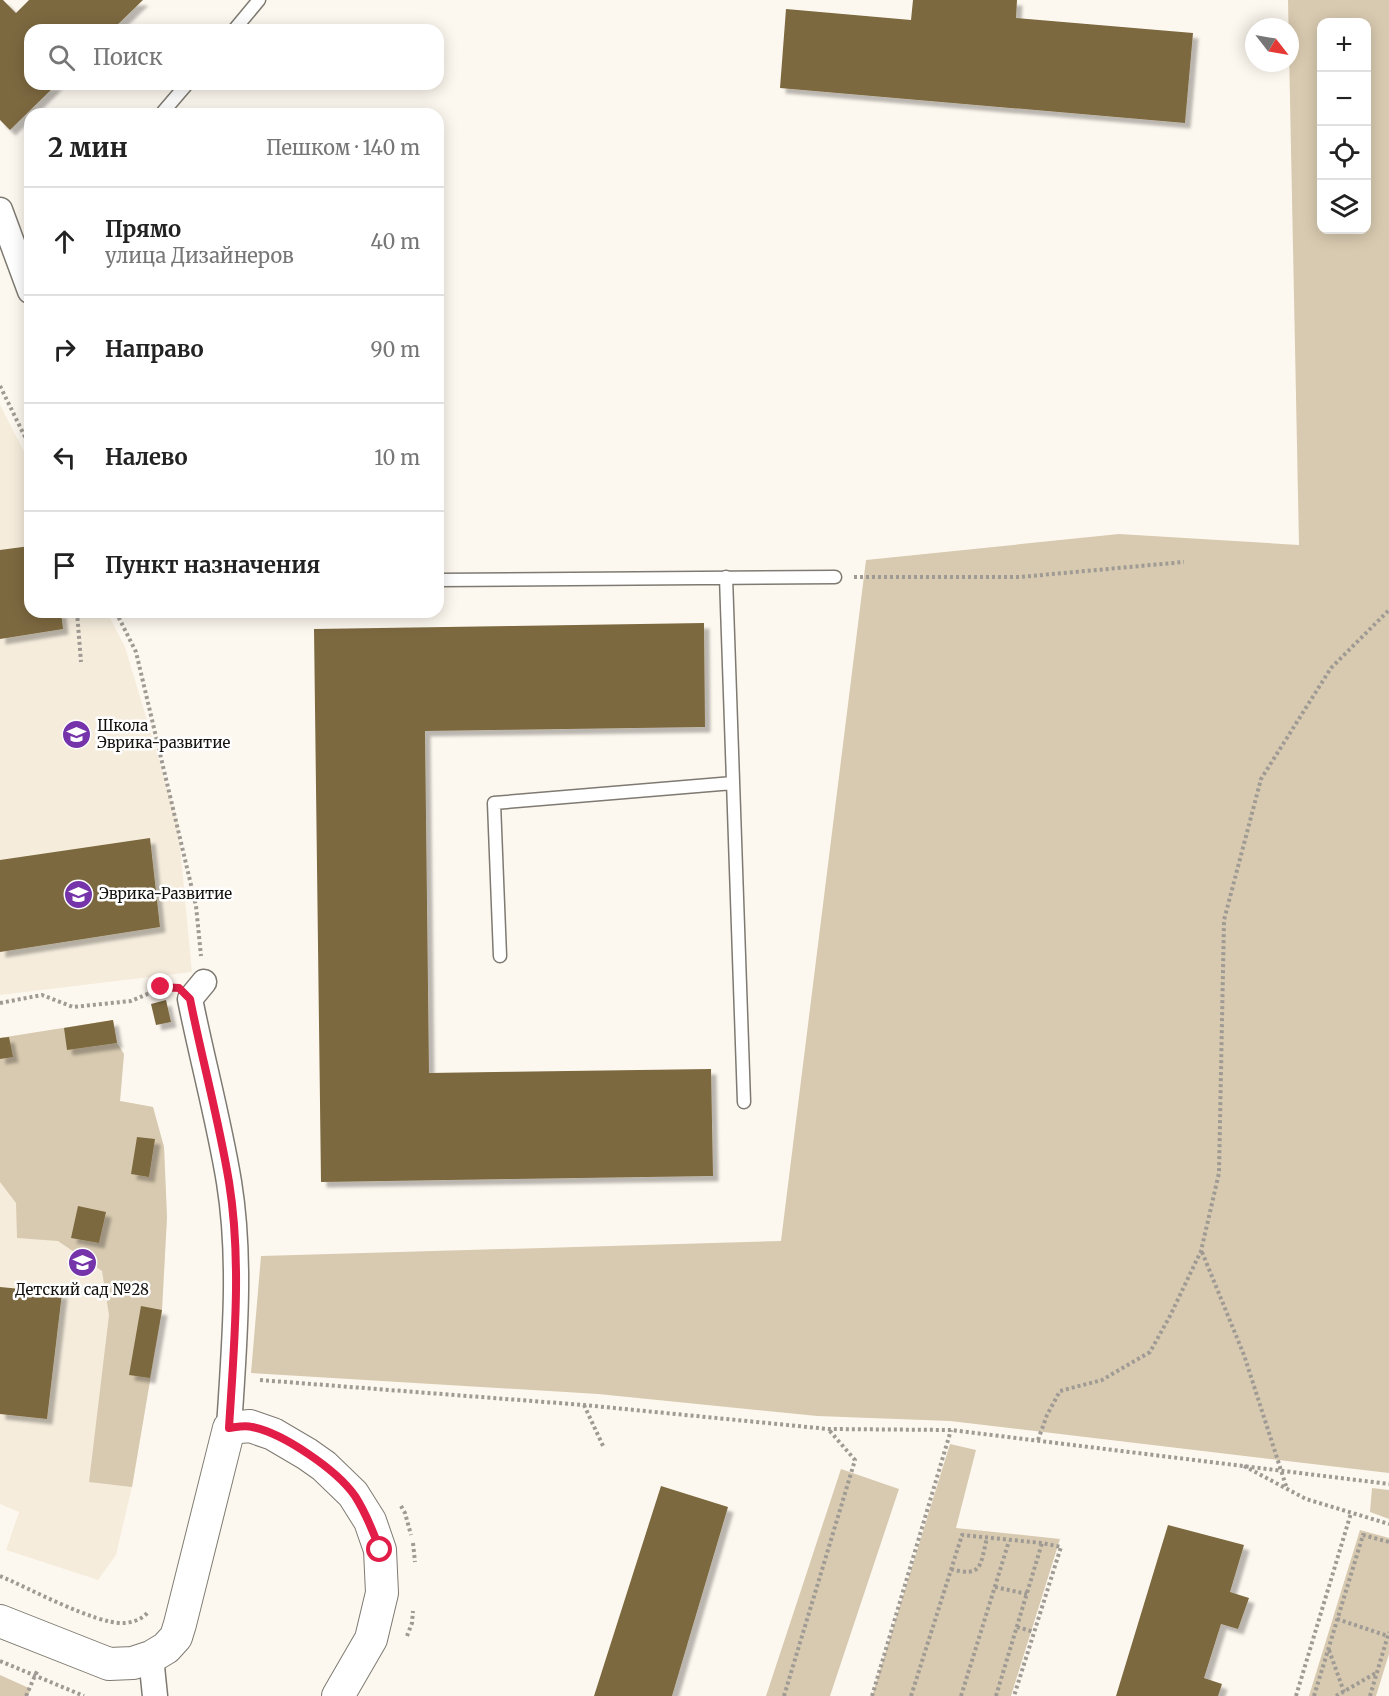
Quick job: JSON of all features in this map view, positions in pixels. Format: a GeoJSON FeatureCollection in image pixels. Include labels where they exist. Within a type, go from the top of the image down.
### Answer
{"type":"FeatureCollection","features":[{"type":"Feature","properties":{"kind":"street"},"geometry":{"type":"LineString","coordinates":[[0,210],[24,275]]}},
{"type":"Feature","properties":{"kind":"street"},"geometry":{"type":"LineString","coordinates":[[0,1621],[109,1664],[133,1663],[151,1657],[166,1648],[176,1637],[229,1428],[234,1336],[235,1251],[229,1182],[197,991]]}},
{"type":"Feature","properties":{"kind":"street"},"geometry":{"type":"LineString","coordinates":[[229,1428],[250,1426],[273,1434],[307,1454],[324,1466],[353,1494],[370,1521],[380,1550],[382,1593],[371,1639],[338,1696]]}},
{"type":"Feature","properties":{"kind":"street"},"geometry":{"type":"LineString","coordinates":[[151,1657],[155,1696]]}},
{"type":"Feature","properties":{"kind":"lane"},"geometry":{"type":"LineString","coordinates":[[239,24],[260,0]]}},
{"type":"Feature","properties":{"kind":"lane"},"geometry":{"type":"LineString","coordinates":[[166,108],[182,90]]}},
{"type":"Feature","properties":{"kind":"lane"},"geometry":{"type":"LineString","coordinates":[[726,577],[744,1102]]}},
{"type":"Feature","properties":{"kind":"lane"},"geometry":{"type":"LineString","coordinates":[[444,580],[836,577]]}},
{"type":"Feature","properties":{"kind":"lane"},"geometry":{"type":"LineString","coordinates":[[500,956],[494,803],[733,783]]}},
{"type":"Feature","properties":{"kind":"path"},"geometry":{"type":"LineString","coordinates":[[0,386],[24,435]]}},
{"type":"Feature","properties":{"kind":"path"},"geometry":{"type":"LineString","coordinates":[[836,577],[1020,577],[1184,562]]}},
{"type":"Feature","properties":{"kind":"path"},"geometry":{"type":"LineString","coordinates":[[1038,1440],[1047,1415],[1060,1391],[1101,1380],[1150,1352],[1202,1251],[1219,1173],[1224,920],[1261,779],[1331,668],[1389,610]]}},
{"type":"Feature","properties":{"kind":"path"},"geometry":{"type":"LineString","coordinates":[[77,618],[81,662]]}},
{"type":"Feature","properties":{"kind":"path"},"geometry":{"type":"LineString","coordinates":[[0,1003],[42,995],[73,1007],[131,1001],[161,987],[197,991],[196,906],[136,652],[119,618]]}},
{"type":"Feature","properties":{"kind":"path"},"geometry":{"type":"LineString","coordinates":[[1202,1251],[1244,1355],[1287,1489]]}},
{"type":"Feature","properties":{"kind":"path"},"geometry":{"type":"LineString","coordinates":[[262,1380],[584,1405],[828,1429],[951,1431],[1389,1484]]}},
{"type":"Feature","properties":{"kind":"path"},"geometry":{"type":"LineString","coordinates":[[584,1405],[604,1448]]}},
{"type":"Feature","properties":{"kind":"path"},"geometry":{"type":"LineString","coordinates":[[784,1696],[855,1460],[828,1429]]}},
{"type":"Feature","properties":{"kind":"path"},"geometry":{"type":"LineString","coordinates":[[872,1696],[951,1431]]}},
{"type":"Feature","properties":{"kind":"path"},"geometry":{"type":"LineString","coordinates":[[1241,1465],[1306,1499],[1389,1524]]}},
{"type":"Feature","properties":{"kind":"path"},"geometry":{"type":"LineString","coordinates":[[1296,1696],[1352,1513]]}},
{"type":"Feature","properties":{"kind":"path"},"geometry":{"type":"LineString","coordinates":[[911,1696],[962,1535],[1061,1547],[1014,1696]]}},
{"type":"Feature","properties":{"kind":"path"},"geometry":{"type":"LineString","coordinates":[[1314,1696],[1363,1535],[1389,1542]]}},
{"type":"Feature","properties":{"kind":"path"},"geometry":{"type":"LineString","coordinates":[[951,1569],[975,1572],[978,1569],[987,1538]]}},
{"type":"Feature","properties":{"kind":"path"},"geometry":{"type":"LineString","coordinates":[[961,1696],[1009,1541]]}},
{"type":"Feature","properties":{"kind":"path"},"geometry":{"type":"LineString","coordinates":[[996,1696],[1042,1543]]}},
{"type":"Feature","properties":{"kind":"path"},"geometry":{"type":"LineString","coordinates":[[0,1576],[96,1618]]}},
{"type":"Feature","properties":{"kind":"path"},"geometry":{"type":"LineString","coordinates":[[995,1587],[1027,1594]]}},
{"type":"Feature","properties":{"kind":"path"},"geometry":{"type":"LineString","coordinates":[[1337,1619],[1388,1634],[1370,1696]]}},
{"type":"Feature","properties":{"kind":"path"},"geometry":{"type":"LineString","coordinates":[[1017,1627],[1034,1632]]}},
{"type":"Feature","properties":{"kind":"path"},"geometry":{"type":"LineString","coordinates":[[1328,1649],[1344,1692]]}},
{"type":"Feature","properties":{"kind":"path"},"geometry":{"type":"LineString","coordinates":[[0,1661],[84,1696]]}},
{"type":"Feature","properties":{"kind":"path"},"geometry":{"type":"LineString","coordinates":[[1336,1696],[1377,1673]]}},
{"type":"Feature","properties":{"kind":"path"},"geometry":{"type":"LineString","coordinates":[[26,1696],[34,1677]]}},
{"type":"Feature","properties":{"kind":"shaded area"},"geometry":{"type":"Polygon","coordinates":[[[1288,0],[1389,0],[1389,1473],[950,1421],[817,1416],[598,1394],[251,1373],[261,1256],[781,1241],[866,560],[1119,534],[1299,545],[1289,72],[1299,72],[1299,18],[1288,18],[1288,0]]]}},
{"type":"Feature","properties":{"kind":"shaded area","name":"Школа Эврика-развитие"},"geometry":{"type":"Polygon","coordinates":[[[0,405],[24,451],[24,618],[110,618],[125,647],[178,823],[192,972],[0,995],[0,405]]]}},
{"type":"Feature","properties":{"kind":"shaded area","name":"Детский сад №28"},"geometry":{"type":"Polygon","coordinates":[[[113,1020],[117,1043],[124,1054],[120,1101],[153,1107],[164,1147],[167,1217],[162,1310],[132,1487],[116,1555],[98,1580],[6,1550],[19,1512],[0,1504],[0,1038],[113,1020]]]}},
{"type":"Feature","properties":{"kind":"shaded area"},"geometry":{"type":"Polygon","coordinates":[[[113,1020],[117,1043],[124,1054],[120,1101],[153,1107],[164,1147],[167,1217],[162,1310],[132,1487],[89,1482],[109,1315],[102,1271],[58,1241],[17,1238],[16,1203],[0,1182],[0,1038],[113,1020]]]}},
{"type":"Feature","properties":{"kind":"shaded area"},"geometry":{"type":"Polygon","coordinates":[[[950,1444],[976,1450],[956,1528],[1060,1539],[1011,1696],[872,1696],[950,1444]]]}},
{"type":"Feature","properties":{"kind":"shaded area"},"geometry":{"type":"Polygon","coordinates":[[[841,1469],[899,1489],[830,1696],[766,1696],[841,1469]]]}},
{"type":"Feature","properties":{"kind":"shaded area"},"geometry":{"type":"Polygon","coordinates":[[[1372,1488],[1389,1490],[1389,1519],[1370,1512],[1372,1488]]]}},
{"type":"Feature","properties":{"kind":"shaded area"},"geometry":{"type":"Polygon","coordinates":[[[1360,1530],[1389,1538],[1389,1654],[1376,1696],[1309,1696],[1360,1530]]]}},
{"type":"Feature","properties":{"kind":"shaded area"},"geometry":{"type":"Polygon","coordinates":[[[0,1675],[31,1689],[28,1696],[0,1696],[0,1675]]]}},
{"type":"Feature","properties":{"kind":"building"},"geometry":{"type":"Polygon","coordinates":[[[0,0],[3,0],[16,13],[29,0],[143,0],[118,24],[24,24],[24,90],[51,90],[32,108],[24,108],[24,116],[10,130],[0,120],[0,0]]]}},
{"type":"Feature","properties":{"kind":"building"},"geometry":{"type":"Polygon","coordinates":[[[913,0],[1017,0],[1016,18],[1193,33],[1185,123],[780,88],[786,9],[911,20],[913,0]]]}},
{"type":"Feature","properties":{"kind":"building"},"geometry":{"type":"Polygon","coordinates":[[[24,547],[24,618],[62,618],[63,629],[0,639],[0,550],[24,547]]]}},
{"type":"Feature","properties":{"kind":"building"},"geometry":{"type":"Polygon","coordinates":[[[704,623],[705,727],[425,731],[429,1073],[711,1069],[713,1176],[321,1182],[314,629],[704,623]]]}},
{"type":"Feature","properties":{"kind":"building","name":"Эврика-Развитие"},"geometry":{"type":"Polygon","coordinates":[[[150,838],[160,927],[0,952],[0,860],[150,838]]]}},
{"type":"Feature","properties":{"kind":"building"},"geometry":{"type":"Polygon","coordinates":[[[166,1000],[171,1022],[156,1025],[151,1004],[166,1000]]]}},
{"type":"Feature","properties":{"kind":"building"},"geometry":{"type":"Polygon","coordinates":[[[113,1020],[117,1043],[67,1050],[64,1028],[113,1020]]]}},
{"type":"Feature","properties":{"kind":"building"},"geometry":{"type":"Polygon","coordinates":[[[9,1037],[13,1057],[0,1059],[0,1038],[9,1037]]]}},
{"type":"Feature","properties":{"kind":"building"},"geometry":{"type":"Polygon","coordinates":[[[137,1137],[155,1139],[149,1177],[131,1174],[137,1137]]]}},
{"type":"Feature","properties":{"kind":"building"},"geometry":{"type":"Polygon","coordinates":[[[78,1206],[106,1212],[99,1243],[71,1238],[78,1206]]]}},
{"type":"Feature","properties":{"kind":"building"},"geometry":{"type":"Polygon","coordinates":[[[0,1287],[62,1293],[47,1419],[0,1414],[0,1287]]]}},
{"type":"Feature","properties":{"kind":"building"},"geometry":{"type":"Polygon","coordinates":[[[141,1306],[162,1310],[150,1378],[129,1375],[141,1306]]]}},
{"type":"Feature","properties":{"kind":"building"},"geometry":{"type":"Polygon","coordinates":[[[661,1486],[728,1507],[672,1696],[594,1696],[661,1486]]]}},
{"type":"Feature","properties":{"kind":"building"},"geometry":{"type":"Polygon","coordinates":[[[1168,1525],[1244,1545],[1230,1592],[1249,1598],[1238,1629],[1221,1624],[1204,1678],[1222,1684],[1218,1696],[1116,1696],[1168,1525]]]}},
{"type":"Feature","properties":{"kind":"place","name":"Школа Эврика-развитие"},"geometry":{"type":"Point","coordinates":[76,735]}},
{"type":"Feature","properties":{"kind":"place","name":"Эврика-Развитие"},"geometry":{"type":"Point","coordinates":[78,894]}},
{"type":"Feature","properties":{"kind":"place","name":"Детский сад №28"},"geometry":{"type":"Point","coordinates":[82,1263]}},
{"type":"Feature","properties":{"kind":"route"},"geometry":{"type":"LineString","coordinates":[[161,987],[179,988],[190,999],[229,1182],[235,1251],[234,1336],[229,1428],[250,1426],[273,1434],[324,1466],[353,1494],[370,1521],[380,1550]]}}]}
